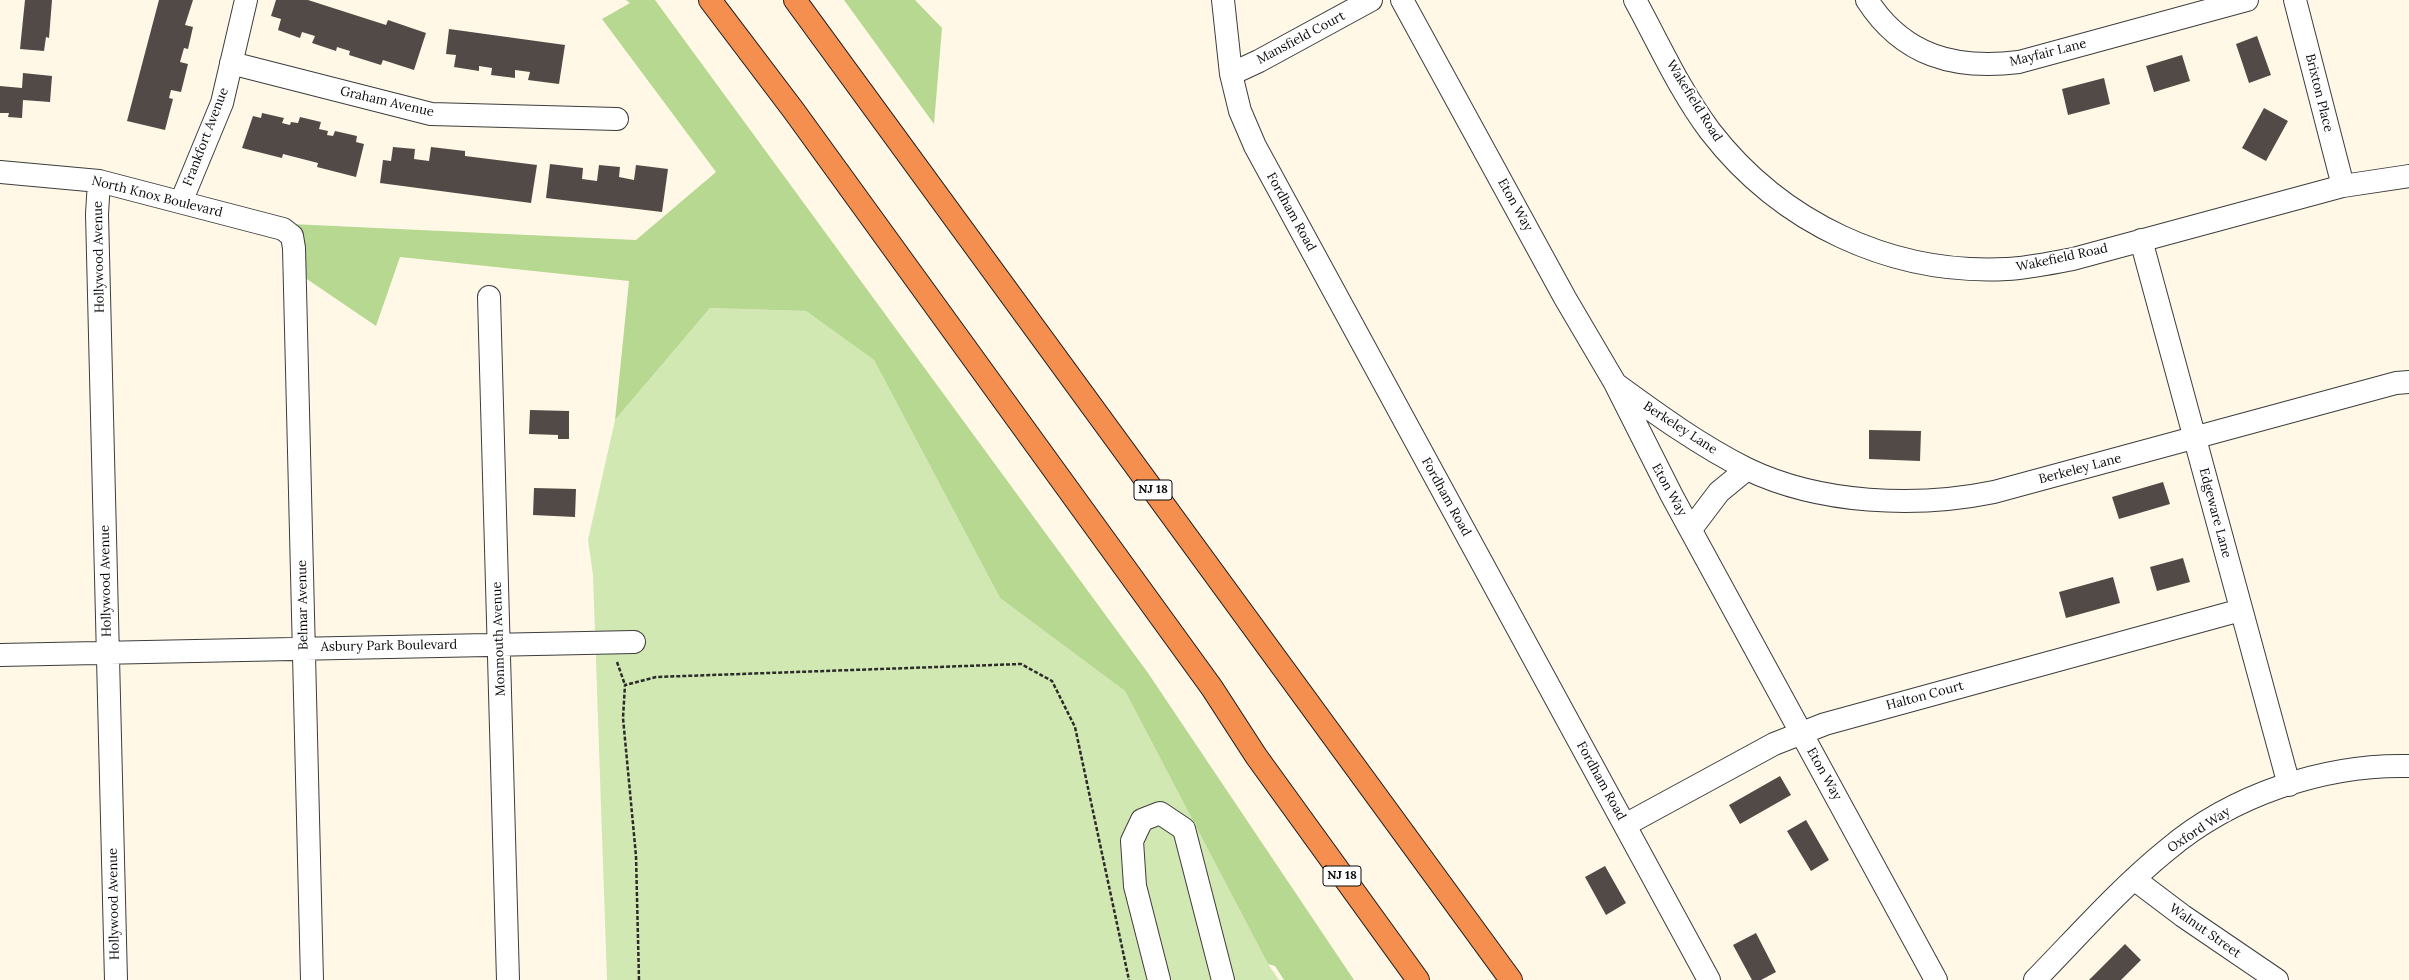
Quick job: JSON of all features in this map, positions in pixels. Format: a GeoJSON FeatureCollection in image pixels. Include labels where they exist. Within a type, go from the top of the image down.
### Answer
{"type":"FeatureCollection","features":[{"type":"Feature","properties":{"kind":"highway","name":"NJ 18"},"geometry":{"type":"LineString","coordinates":[[710,0],[794,111],[1212,688],[1256,756],[1418,980]]}},
{"type":"Feature","properties":{"kind":"highway","name":"NJ 18"},"geometry":{"type":"LineString","coordinates":[[795,0],[1511,980]]}},
{"type":"Feature","properties":{"kind":"street","name":"Frankfort Avenue"},"geometry":{"type":"LineString","coordinates":[[181,202],[222,103],[246,0]]}},
{"type":"Feature","properties":{"kind":"street","name":"Fordham Road"},"geometry":{"type":"LineString","coordinates":[[1223,0],[1230,74],[1240,111],[1255,146],[1709,980]]}},
{"type":"Feature","properties":{"kind":"street","name":"Mansfield Court"},"geometry":{"type":"LineString","coordinates":[[1230,74],[1259,61],[1371,0]]}},
{"type":"Feature","properties":{"kind":"street","name":"Eton Way"},"geometry":{"type":"LineString","coordinates":[[1402,0],[1565,298],[1615,383],[1632,419],[1691,530],[1936,980]]}},
{"type":"Feature","properties":{"kind":"street","name":"Wakefield Road"},"geometry":{"type":"LineString","coordinates":[[1635,0],[1686,93],[1709,130],[1754,180],[1783,203],[1810,221],[1849,241],[1890,257],[1929,266],[1988,270],[2042,265],[2343,186],[2409,176]]}},
{"type":"Feature","properties":{"kind":"street","name":"Mayfair Lane"},"geometry":{"type":"LineString","coordinates":[[1867,0],[1885,23],[1918,49],[1953,62],[1997,65],[2019,62],[2247,0]]}},
{"type":"Feature","properties":{"kind":"street","name":"Brixton Place"},"geometry":{"type":"LineString","coordinates":[[2295,0],[2343,186]]}},
{"type":"Feature","properties":{"kind":"street","name":"Graham Avenue"},"geometry":{"type":"LineString","coordinates":[[231,63],[431,114],[617,119]]}},
{"type":"Feature","properties":{"kind":"street","name":"North Knox Boulevard"},"geometry":{"type":"LineString","coordinates":[[0,172],[99,181],[288,232]]}},
{"type":"Feature","properties":{"kind":"street","name":"Hollywood Avenue"},"geometry":{"type":"LineString","coordinates":[[99,181],[97,214],[116,980]]}},
{"type":"Feature","properties":{"kind":"street","name":"Belmar Avenue"},"geometry":{"type":"LineString","coordinates":[[288,232],[292,236],[294,248],[312,980]]}},
{"type":"Feature","properties":{"kind":"street","name":"Edgeware Lane"},"geometry":{"type":"LineString","coordinates":[[2141,240],[2289,785]]}},
{"type":"Feature","properties":{"kind":"street","name":"Monmouth Avenue"},"geometry":{"type":"LineString","coordinates":[[489,297],[500,644],[508,980]]}},
{"type":"Feature","properties":{"kind":"street","name":"Berkeley Lane"},"geometry":{"type":"LineString","coordinates":[[1615,383],[1715,452],[1747,469],[1792,485],[1848,498],[1888,502],[1940,500],[1994,492],[2195,438],[2321,402],[2396,383],[2409,382]]}},
{"type":"Feature","properties":{"kind":"street"},"geometry":{"type":"LineString","coordinates":[[1691,530],[1719,492],[1747,469]]}},
{"type":"Feature","properties":{"kind":"street","name":"Halton Court"},"geometry":{"type":"LineString","coordinates":[[1625,825],[1774,744],[1801,732],[1825,724],[2241,610]]}},
{"type":"Feature","properties":{"kind":"street","name":"Asbury Park Boulevard"},"geometry":{"type":"LineString","coordinates":[[0,655],[634,642]]}},
{"type":"Feature","properties":{"kind":"street","name":"Oxford Way"},"geometry":{"type":"LineString","coordinates":[[2035,980],[2134,879],[2168,849],[2212,818],[2257,796],[2323,775],[2367,768],[2409,766]]}},
{"type":"Feature","properties":{"kind":"street"},"geometry":{"type":"LineString","coordinates":[[1159,980],[1135,886],[1132,841],[1142,820],[1160,813],[1184,829],[1223,980]]}},
{"type":"Feature","properties":{"kind":"street","name":"Walnut Street"},"geometry":{"type":"LineString","coordinates":[[2134,879],[2183,916],[2277,980]]}},
{"type":"Feature","properties":{"kind":"path"},"geometry":{"type":"LineString","coordinates":[[639,980],[636,856],[623,718],[625,685],[656,677],[1021,664],[1052,681],[1075,727],[1129,980]]}},
{"type":"Feature","properties":{"kind":"green space"},"geometry":{"type":"Polygon","coordinates":[[[626,0],[655,0],[1148,673],[1354,980],[1284,980],[1275,966],[1268,964],[1125,691],[1000,598],[874,360],[806,311],[710,308],[615,420],[629,281],[400,257],[376,326],[298,273],[291,224],[636,240],[716,172],[602,19],[630,3],[626,0]]]}},
{"type":"Feature","properties":{"kind":"green space"},"geometry":{"type":"Polygon","coordinates":[[[844,0],[915,0],[942,28],[934,124],[844,0]]]}},
{"type":"Feature","properties":{"kind":"green space"},"geometry":{"type":"Polygon","coordinates":[[[710,308],[806,311],[874,360],[1000,598],[1125,691],[1268,964],[1279,980],[607,980],[593,575],[588,540],[615,420],[710,308]]]}},
{"type":"Feature","properties":{"kind":"building"},"geometry":{"type":"Polygon","coordinates":[[[25,0],[52,0],[49,38],[46,37],[44,51],[20,49],[25,0]]]}},
{"type":"Feature","properties":{"kind":"building"},"geometry":{"type":"Polygon","coordinates":[[[159,0],[193,0],[185,25],[193,27],[188,49],[184,48],[180,62],[188,64],[181,92],[171,90],[169,98],[173,99],[165,130],[127,121],[159,0]]]}},
{"type":"Feature","properties":{"kind":"building"},"geometry":{"type":"Polygon","coordinates":[[[276,0],[308,0],[386,25],[388,20],[426,33],[414,70],[383,60],[381,65],[349,55],[350,51],[337,47],[336,51],[312,43],[315,36],[302,32],[300,38],[278,30],[281,19],[271,16],[276,0]]]}},
{"type":"Feature","properties":{"kind":"building"},"geometry":{"type":"Polygon","coordinates":[[[449,29],[565,45],[559,84],[528,80],[530,72],[515,70],[515,78],[491,75],[492,68],[479,66],[479,71],[454,67],[456,55],[446,54],[449,29]]]}},
{"type":"Feature","properties":{"kind":"building"},"geometry":{"type":"Polygon","coordinates":[[[2257,36],[2271,75],[2249,83],[2236,44],[2257,36]]]}},
{"type":"Feature","properties":{"kind":"building"},"geometry":{"type":"Polygon","coordinates":[[[2182,55],[2190,81],[2154,92],[2146,66],[2182,55]]]}},
{"type":"Feature","properties":{"kind":"building"},"geometry":{"type":"Polygon","coordinates":[[[23,73],[52,76],[50,102],[23,100],[22,118],[8,117],[9,113],[0,113],[0,86],[22,88],[23,73]]]}},
{"type":"Feature","properties":{"kind":"building"},"geometry":{"type":"Polygon","coordinates":[[[2104,78],[2110,104],[2068,115],[2062,89],[2104,78]]]}},
{"type":"Feature","properties":{"kind":"building"},"geometry":{"type":"Polygon","coordinates":[[[2264,108],[2288,121],[2266,161],[2242,148],[2264,108]]]}},
{"type":"Feature","properties":{"kind":"building"},"geometry":{"type":"Polygon","coordinates":[[[262,113],[284,118],[282,123],[290,125],[291,122],[298,123],[300,117],[321,122],[319,129],[328,131],[327,135],[333,136],[335,131],[357,136],[356,142],[364,144],[356,177],[317,167],[318,163],[283,154],[282,158],[242,148],[253,116],[261,118],[262,113]]]}},
{"type":"Feature","properties":{"kind":"building"},"geometry":{"type":"Polygon","coordinates":[[[393,147],[415,149],[414,159],[429,161],[431,147],[465,151],[465,156],[537,165],[531,203],[380,183],[383,160],[391,161],[393,147]]]}},
{"type":"Feature","properties":{"kind":"building"},"geometry":{"type":"Polygon","coordinates":[[[550,164],[583,168],[582,179],[597,181],[599,165],[620,167],[619,177],[634,180],[636,165],[668,169],[662,212],[546,198],[550,164]]]}},
{"type":"Feature","properties":{"kind":"building"},"geometry":{"type":"Polygon","coordinates":[[[530,410],[569,411],[569,439],[558,439],[558,435],[529,434],[530,410]]]}},
{"type":"Feature","properties":{"kind":"building"},"geometry":{"type":"Polygon","coordinates":[[[1869,430],[1921,431],[1920,461],[1869,459],[1869,430]]]}},
{"type":"Feature","properties":{"kind":"building"},"geometry":{"type":"Polygon","coordinates":[[[2163,482],[2170,504],[2119,519],[2112,497],[2163,482]]]}},
{"type":"Feature","properties":{"kind":"building"},"geometry":{"type":"Polygon","coordinates":[[[534,488],[576,489],[575,517],[533,515],[534,488]]]}},
{"type":"Feature","properties":{"kind":"building"},"geometry":{"type":"Polygon","coordinates":[[[2183,558],[2190,582],[2157,591],[2150,567],[2183,558]]]}},
{"type":"Feature","properties":{"kind":"building"},"geometry":{"type":"Polygon","coordinates":[[[2113,577],[2120,603],[2066,618],[2059,592],[2113,577]]]}},
{"type":"Feature","properties":{"kind":"building"},"geometry":{"type":"Polygon","coordinates":[[[1780,776],[1791,795],[1740,824],[1729,805],[1780,776]]]}},
{"type":"Feature","properties":{"kind":"building"},"geometry":{"type":"Polygon","coordinates":[[[1806,820],[1829,860],[1811,871],[1787,831],[1806,820]]]}},
{"type":"Feature","properties":{"kind":"building"},"geometry":{"type":"Polygon","coordinates":[[[1605,866],[1626,903],[1606,915],[1585,877],[1605,866]]]}},
{"type":"Feature","properties":{"kind":"building"},"geometry":{"type":"Polygon","coordinates":[[[1756,933],[1776,972],[1761,980],[1752,980],[1733,945],[1756,933]]]}},
{"type":"Feature","properties":{"kind":"building"},"geometry":{"type":"Polygon","coordinates":[[[2125,944],[2141,960],[2121,980],[2089,980],[2125,944]]]}}]}
